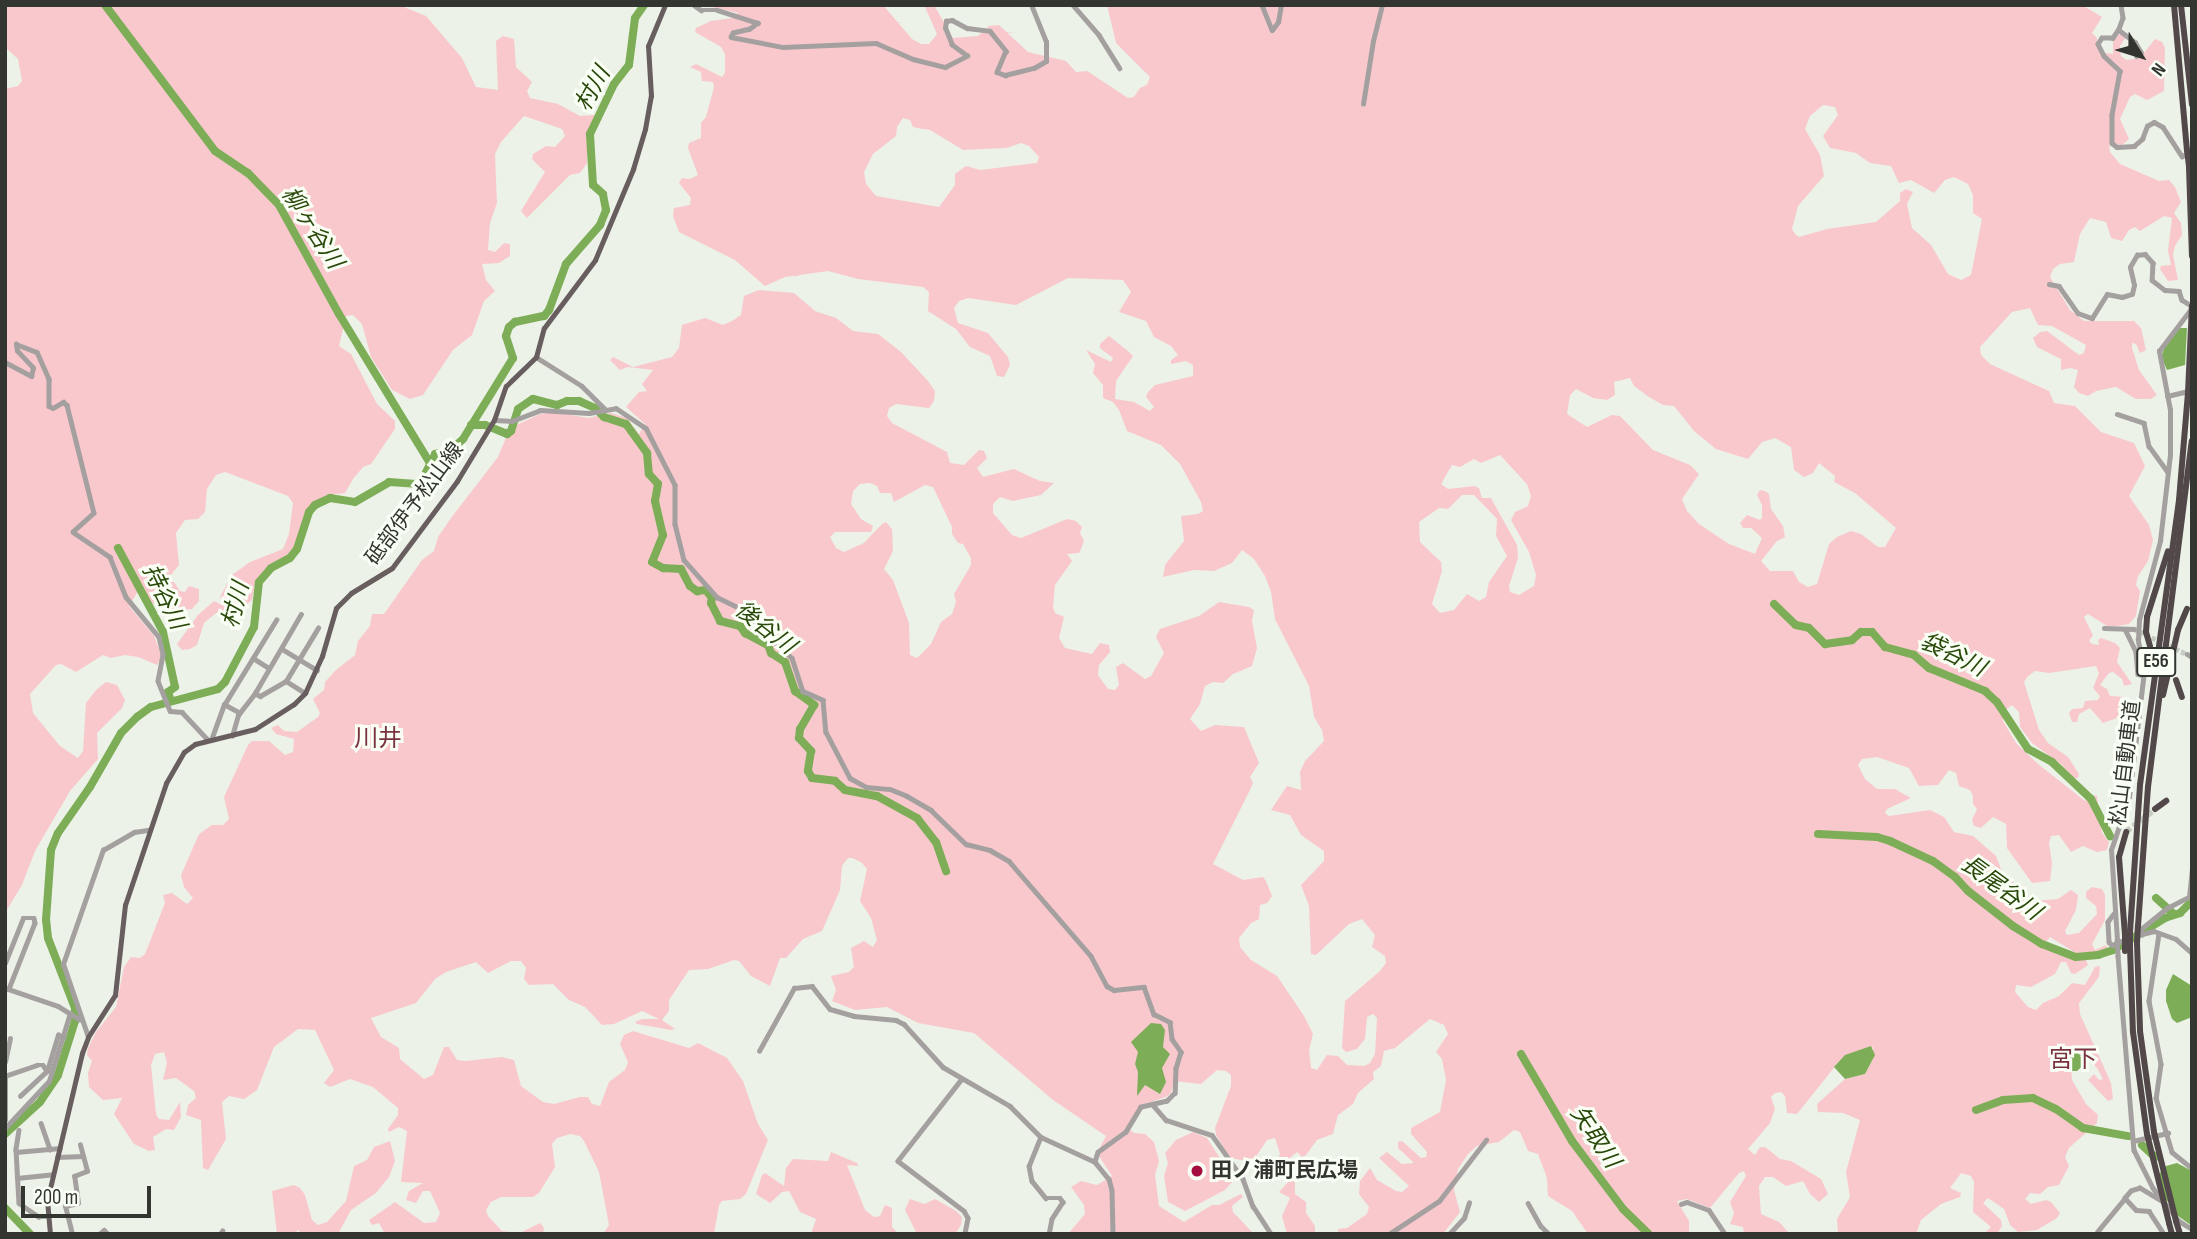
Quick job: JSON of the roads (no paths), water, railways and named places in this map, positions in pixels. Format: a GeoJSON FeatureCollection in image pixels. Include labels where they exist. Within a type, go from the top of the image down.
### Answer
{"type":"FeatureCollection","features":[{"type":"Feature","properties":{"kind":"highway"},"geometry":{"type":"LineString","coordinates":[[2174,5],[2190,151],[2192,256]]}},
{"type":"Feature","properties":{"kind":"highway"},"geometry":{"type":"LineString","coordinates":[[2180,5],[2192,104]]}},
{"type":"Feature","properties":{"kind":"highway","name":"松山自動車道"},"geometry":{"type":"LineString","coordinates":[[2172,1222],[2150,1133],[2136,1059],[2127,934],[2140,785],[2190,391],[2192,307]]}},
{"type":"Feature","properties":{"kind":"highway","name":"松山自動車道"},"geometry":{"type":"LineString","coordinates":[[2150,1133],[2140,1031],[2137,943],[2140,931],[2148,786],[2192,441]]}},
{"type":"Feature","properties":{"kind":"highway"},"geometry":{"type":"LineString","coordinates":[[2150,646],[2146,632],[2147,617],[2168,554],[2183,458]]}},
{"type":"Feature","properties":{"kind":"highway"},"geometry":{"type":"LineString","coordinates":[[2148,786],[2171,657],[2187,609]]}},
{"type":"Feature","properties":{"kind":"highway"},"geometry":{"type":"LineString","coordinates":[[2176,680],[2182,697]]}},
{"type":"Feature","properties":{"kind":"highway"},"geometry":{"type":"LineString","coordinates":[[2155,809],[2166,801]]}},
{"type":"Feature","properties":{"kind":"highway"},"geometry":{"type":"LineString","coordinates":[[2126,832],[2119,856],[2127,934]]}},
{"type":"Feature","properties":{"kind":"highway","name":"E56"},"geometry":{"type":"LineString","coordinates":[[2172,1222],[2172,1234]]}},
{"type":"Feature","properties":{"kind":"highway","name":"E56"},"geometry":{"type":"LineString","coordinates":[[2172,1222],[2180,1234]]}},
{"type":"Feature","properties":{"kind":"main road","name":"砥部伊予松山線"},"geometry":{"type":"LineString","coordinates":[[50,1234],[46,1217],[53,1174],[88,1037],[115,995],[125,905],[149,830],[175,766],[184,752],[210,740],[231,737],[262,725],[304,693],[317,670],[335,608],[351,593],[392,569],[457,481],[494,420],[506,386],[536,357],[544,328],[595,260],[633,169],[649,111],[648,47],[666,5]]}},
{"type":"Feature","properties":{"kind":"street"},"geometry":{"type":"LineString","coordinates":[[694,5],[701,10],[717,10],[758,23],[750,29],[733,33],[731,37],[783,47],[876,43],[913,60],[945,67],[967,56],[952,45],[945,28],[946,22],[952,20],[967,28],[990,31],[1006,51],[997,72],[1005,75],[1034,68],[1046,61],[1044,34],[1031,5]]}},
{"type":"Feature","properties":{"kind":"street"},"geometry":{"type":"LineString","coordinates":[[1073,5],[1099,35],[1120,68]]}},
{"type":"Feature","properties":{"kind":"street"},"geometry":{"type":"LineString","coordinates":[[1262,5],[1272,30],[1278,22],[1281,5]]}},
{"type":"Feature","properties":{"kind":"street"},"geometry":{"type":"LineString","coordinates":[[1363,104],[1382,5]]}},
{"type":"Feature","properties":{"kind":"street"},"geometry":{"type":"LineString","coordinates":[[2121,5],[2123,18],[2118,30],[2113,38],[2102,38],[2098,44],[2100,51],[2120,71],[2112,115],[2112,143],[2117,146],[2134,146],[2142,139],[2147,126],[2154,122],[2163,127],[2182,156],[2190,151]]}},
{"type":"Feature","properties":{"kind":"street"},"geometry":{"type":"LineString","coordinates":[[2118,30],[2135,42],[2141,52],[2137,57]]}},
{"type":"Feature","properties":{"kind":"street"},"geometry":{"type":"LineString","coordinates":[[2049,284],[2059,286],[2078,313],[2092,318],[2107,294],[2122,298],[2132,294],[2134,285],[2130,267],[2137,255],[2145,254],[2153,263],[2152,280],[2165,290],[2179,291],[2182,300],[2192,307],[2159,351],[2171,425],[2168,472],[2160,541],[2139,620],[2144,676],[2129,797],[2111,850],[2136,1160],[2166,1205],[2179,1221],[2192,1230]]}},
{"type":"Feature","properties":{"kind":"street"},"geometry":{"type":"LineString","coordinates":[[5,362],[31,376],[33,368],[17,351],[16,344],[37,352],[49,379],[50,407],[63,402],[67,405],[94,513],[73,533],[110,557],[126,597],[159,638],[163,655],[158,681],[170,711],[182,712],[210,740]]}},
{"type":"Feature","properties":{"kind":"street"},"geometry":{"type":"LineString","coordinates":[[536,357],[582,386],[605,409]]}},
{"type":"Feature","properties":{"kind":"street"},"geometry":{"type":"LineString","coordinates":[[2167,396],[2190,391]]}},
{"type":"Feature","properties":{"kind":"street"},"geometry":{"type":"LineString","coordinates":[[494,420],[512,421],[540,410],[589,413],[621,409],[650,433],[675,485],[675,524],[684,560],[717,597],[740,608],[792,658],[803,691],[823,700],[826,732],[850,778],[866,787],[890,789],[908,796],[931,810],[967,845],[990,850],[1009,861],[1091,956],[1107,986],[1114,990],[1142,986],[1147,991],[1151,1010],[1171,1022],[1172,1039],[1181,1052],[1175,1068],[1175,1093],[1170,1099],[1141,1107],[1126,1132],[1098,1152],[1095,1162]]}},
{"type":"Feature","properties":{"kind":"street"},"geometry":{"type":"LineString","coordinates":[[2117,414],[2144,423],[2149,446],[2168,472]]}},
{"type":"Feature","properties":{"kind":"street"},"geometry":{"type":"LineString","coordinates":[[231,737],[240,713],[302,614]]}},
{"type":"Feature","properties":{"kind":"street"},"geometry":{"type":"LineString","coordinates":[[210,740],[224,704],[276,620]]}},
{"type":"Feature","properties":{"kind":"street"},"geometry":{"type":"LineString","coordinates":[[255,693],[260,696],[286,681],[318,628]]}},
{"type":"Feature","properties":{"kind":"street"},"geometry":{"type":"LineString","coordinates":[[2104,628],[2134,629]]}},
{"type":"Feature","properties":{"kind":"street"},"geometry":{"type":"LineString","coordinates":[[2125,629],[2136,652],[2138,674],[2144,676]]}},
{"type":"Feature","properties":{"kind":"street"},"geometry":{"type":"LineString","coordinates":[[282,649],[317,670]]}},
{"type":"Feature","properties":{"kind":"street"},"geometry":{"type":"LineString","coordinates":[[253,658],[269,668]]}},
{"type":"Feature","properties":{"kind":"street"},"geometry":{"type":"LineString","coordinates":[[286,681],[304,693]]}},
{"type":"Feature","properties":{"kind":"street"},"geometry":{"type":"LineString","coordinates":[[224,704],[240,713]]}},
{"type":"Feature","properties":{"kind":"street"},"geometry":{"type":"LineString","coordinates":[[79,1018],[83,1015],[63,964],[79,912],[96,876],[103,850],[128,834],[149,830]]}},
{"type":"Feature","properties":{"kind":"street"},"geometry":{"type":"LineString","coordinates":[[2115,913],[2108,922],[2110,944],[2120,943],[2189,897],[2192,868]]}},
{"type":"Feature","properties":{"kind":"street"},"geometry":{"type":"LineString","coordinates":[[5,963],[23,918],[34,918],[35,923],[7,989],[58,1006],[79,1018],[88,1037]]}},
{"type":"Feature","properties":{"kind":"street"},"geometry":{"type":"LineString","coordinates":[[2140,931],[2154,931],[2183,943],[2192,953]]}},
{"type":"Feature","properties":{"kind":"street"},"geometry":{"type":"LineString","coordinates":[[2159,934],[2149,1001],[2161,1064],[2156,1098],[2172,1152],[2192,1168]]}},
{"type":"Feature","properties":{"kind":"street"},"geometry":{"type":"LineString","coordinates":[[759,1051],[794,988],[812,986],[830,1009],[853,1016],[896,1020],[904,1024],[936,1062],[1010,1106],[1041,1137],[1095,1162],[1109,1179],[1112,1190],[1113,1234]]}},
{"type":"Feature","properties":{"kind":"street"},"geometry":{"type":"LineString","coordinates":[[5,1128],[45,1088],[53,1073],[71,1014]]}},
{"type":"Feature","properties":{"kind":"street"},"geometry":{"type":"LineString","coordinates":[[20,1096],[47,1071],[58,1035],[64,1037]]}},
{"type":"Feature","properties":{"kind":"street"},"geometry":{"type":"LineString","coordinates":[[5,1062],[10,1038]]}},
{"type":"Feature","properties":{"kind":"street"},"geometry":{"type":"LineString","coordinates":[[5,1120],[5,1076],[37,1065],[43,1065],[47,1071]]}},
{"type":"Feature","properties":{"kind":"street"},"geometry":{"type":"LineString","coordinates":[[962,1079],[898,1161],[964,1211],[968,1218],[965,1234]]}},
{"type":"Feature","properties":{"kind":"street"},"geometry":{"type":"LineString","coordinates":[[1153,1105],[1166,1120],[1212,1135],[1243,1179],[1270,1234]]}},
{"type":"Feature","properties":{"kind":"street"},"geometry":{"type":"LineString","coordinates":[[41,1123],[50,1149]]}},
{"type":"Feature","properties":{"kind":"street"},"geometry":{"type":"LineString","coordinates":[[19,1130],[16,1152],[19,1203],[39,1217],[46,1217]]}},
{"type":"Feature","properties":{"kind":"street"},"geometry":{"type":"LineString","coordinates":[[2133,1140],[2168,1133]]}},
{"type":"Feature","properties":{"kind":"street"},"geometry":{"type":"LineString","coordinates":[[1041,1137],[1029,1166],[1031,1181],[1046,1198],[1060,1198],[1063,1202],[1052,1219],[1049,1234]]}},
{"type":"Feature","properties":{"kind":"street"},"geometry":{"type":"LineString","coordinates":[[1389,1234],[1439,1201],[1486,1140]]}},
{"type":"Feature","properties":{"kind":"street"},"geometry":{"type":"LineString","coordinates":[[72,1234],[65,1206],[78,1203],[74,1176],[87,1171],[80,1145]]}},
{"type":"Feature","properties":{"kind":"street"},"geometry":{"type":"LineString","coordinates":[[16,1152],[60,1148]]}},
{"type":"Feature","properties":{"kind":"street"},"geometry":{"type":"LineString","coordinates":[[57,1157],[83,1156]]}},
{"type":"Feature","properties":{"kind":"street"},"geometry":{"type":"LineString","coordinates":[[17,1178],[53,1174]]}},
{"type":"Feature","properties":{"kind":"street"},"geometry":{"type":"LineString","coordinates":[[2097,1232],[2131,1191],[2140,1188],[2166,1205]]}},
{"type":"Feature","properties":{"kind":"street"},"geometry":{"type":"LineString","coordinates":[[2125,1198],[2136,1210],[2149,1211],[2164,1234]]}},
{"type":"Feature","properties":{"kind":"street"},"geometry":{"type":"LineString","coordinates":[[1681,1204],[1687,1202],[1709,1210],[1725,1234]]}},
{"type":"Feature","properties":{"kind":"street"},"geometry":{"type":"LineString","coordinates":[[1449,1234],[1464,1218],[1469,1203]]}},
{"type":"Feature","properties":{"kind":"street"},"geometry":{"type":"LineString","coordinates":[[1528,1203],[1541,1226],[1549,1234]]}},
{"type":"Feature","properties":{"kind":"street"},"geometry":{"type":"LineString","coordinates":[[99,1234],[104,1230],[108,1234]]}},
{"type":"Feature","properties":{"kind":"waterway","name":"柳ヶ谷川"},"geometry":{"type":"LineString","coordinates":[[105,5],[215,151],[248,173],[279,205],[339,314],[430,463]]}},
{"type":"Feature","properties":{"kind":"waterway","name":"村川"},"geometry":{"type":"LineString","coordinates":[[5,1134],[40,1102],[58,1075],[75,1021],[75,1008],[48,938],[46,920],[51,850],[58,833],[90,787],[121,733],[137,717],[151,707],[218,689],[225,682],[254,627],[259,582],[271,568],[290,558],[297,549],[309,512],[315,505],[330,498],[355,502],[389,482],[416,484],[423,478],[435,454],[452,449],[463,439],[513,358],[506,336],[509,327],[515,322],[544,316],[549,310],[566,264],[600,225],[606,210],[603,194],[593,185],[590,134],[614,84],[629,65],[635,18],[644,5]]}},
{"type":"Feature","properties":{"kind":"waterway","name":"後谷川"},"geometry":{"type":"LineString","coordinates":[[471,425],[485,425],[507,434],[511,431],[518,409],[533,399],[557,405],[567,401],[579,401],[595,408],[604,417],[626,424],[647,453],[649,474],[658,484],[655,501],[663,535],[652,562],[663,568],[681,569],[690,586],[697,591],[706,590],[712,598],[711,603],[720,621],[740,626],[745,633],[768,645],[771,653],[785,662],[795,691],[814,705],[800,729],[799,738],[811,751],[808,771],[812,778],[835,781],[845,790],[877,796],[917,818],[936,842],[946,871]]}},
{"type":"Feature","properties":{"kind":"waterway","name":"持谷川"},"geometry":{"type":"LineString","coordinates":[[118,548],[163,632],[175,687],[168,692],[171,701]]}},
{"type":"Feature","properties":{"kind":"waterway","name":"袋谷川"},"geometry":{"type":"LineString","coordinates":[[1774,604],[1796,625],[1809,628],[1825,644],[1852,640],[1861,632],[1872,632],[1885,647],[1914,655],[1929,668],[1985,691],[1997,702],[2028,749],[2052,762],[2091,799],[2110,836]]}},
{"type":"Feature","properties":{"kind":"waterway","name":"長尾谷川"},"geometry":{"type":"LineString","coordinates":[[1818,834],[1877,837],[1933,861],[2013,926],[2042,944],[2076,957],[2098,955],[2113,950],[2165,918],[2180,913],[2192,901]]}},
{"type":"Feature","properties":{"kind":"waterway","name":"袋谷川"},"geometry":{"type":"LineString","coordinates":[[2156,898],[2174,914]]}},
{"type":"Feature","properties":{"kind":"waterway","name":"矢取川"},"geometry":{"type":"LineString","coordinates":[[1521,1054],[1572,1141],[1623,1209],[1649,1234]]}},
{"type":"Feature","properties":{"kind":"waterway"},"geometry":{"type":"LineString","coordinates":[[1976,1110],[2003,1100],[2033,1098],[2056,1109],[2083,1128],[2128,1136]]}},
{"type":"Feature","properties":{"kind":"waterway"},"geometry":{"type":"LineString","coordinates":[[2142,1145],[2155,1157]]}},
{"type":"Feature","properties":{"kind":"waterway","name":"村川"},"geometry":{"type":"LineString","coordinates":[[5,1208],[30,1234]]}},
{"type":"Feature","properties":{"kind":"tunnel"},"geometry":{"type":"LineString","coordinates":[[2134,629],[2187,654]]}},
{"type":"Feature","properties":{"kind":"tunnel"},"geometry":{"type":"LineString","coordinates":[[2126,832],[2155,809]]}},
{"type":"Feature","properties":{"kind":"place","name":"田ノ浦町民広場"},"geometry":{"type":"Point","coordinates":[1197,1171]}},
{"type":"Feature","properties":{"kind":"district","name":"川井"},"geometry":{"type":"Point","coordinates":[378,739]}},
{"type":"Feature","properties":{"kind":"district","name":"宮下"},"geometry":{"type":"Point","coordinates":[2073,1060]}}]}
